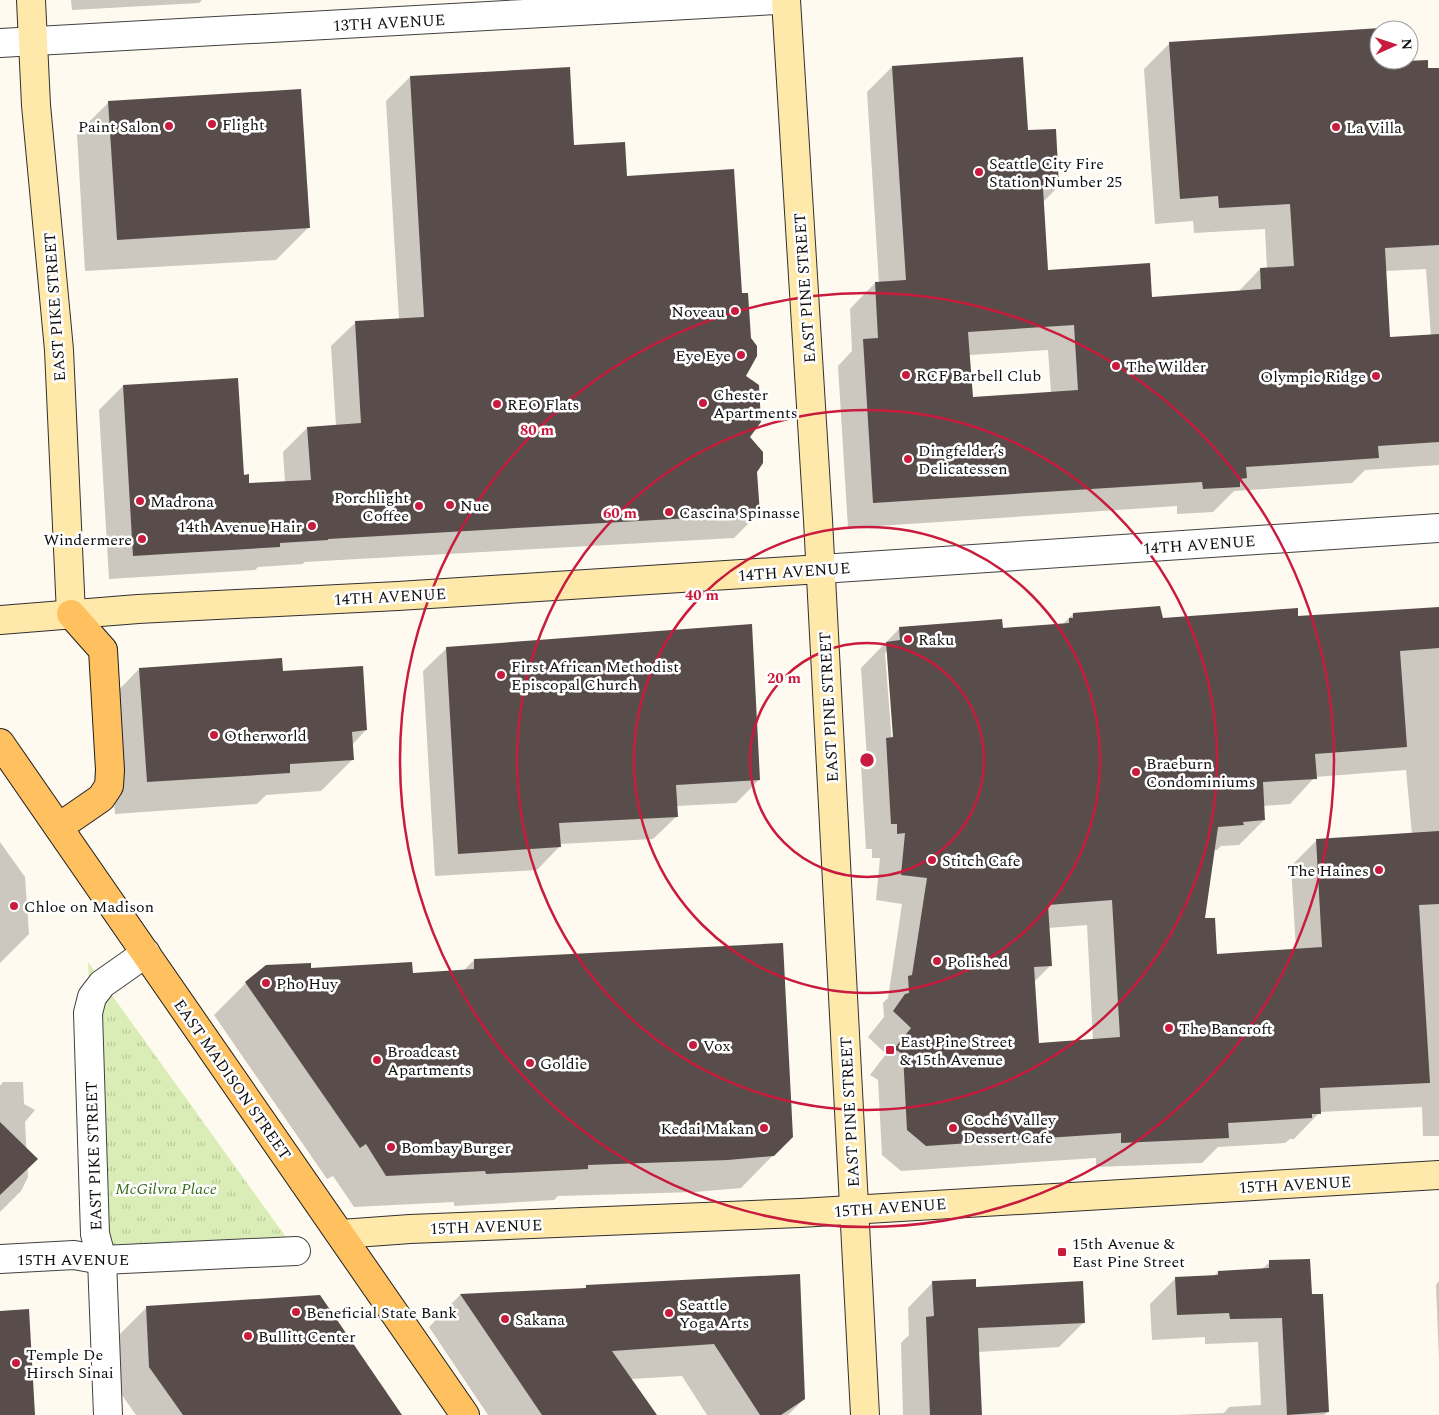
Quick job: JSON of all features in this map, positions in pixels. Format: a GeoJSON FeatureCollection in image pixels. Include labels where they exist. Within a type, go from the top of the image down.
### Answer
{"type":"FeatureCollection","features":[{"type":"Feature","properties":{"kind":"main road","name":"EAST PIKE STREET"},"geometry":{"type":"LineString","coordinates":[[31,0],[36,105],[59,350],[71,614]]}},
{"type":"Feature","properties":{"kind":"main road","name":"EAST PINE STREET"},"geometry":{"type":"LineString","coordinates":[[786,0],[821,569],[865,1415]]}},
{"type":"Feature","properties":{"kind":"main road","name":"14TH AVENUE"},"geometry":{"type":"LineString","coordinates":[[0,620],[71,614],[398,596],[821,569]]}},
{"type":"Feature","properties":{"kind":"main road"},"geometry":{"type":"LineString","coordinates":[[59,828],[101,798],[109,786],[110,770],[103,650],[71,614]]}},
{"type":"Feature","properties":{"kind":"main road","name":"EAST MADISON STREET"},"geometry":{"type":"LineString","coordinates":[[0,743],[465,1415]]}},
{"type":"Feature","properties":{"kind":"main road","name":"15TH AVENUE"},"geometry":{"type":"LineString","coordinates":[[341,1234],[410,1229],[800,1213],[1439,1175]]}},
{"type":"Feature","properties":{"kind":"street","name":"13TH AVENUE"},"geometry":{"type":"LineString","coordinates":[[0,43],[777,0]]}},
{"type":"Feature","properties":{"kind":"street","name":"14TH AVENUE"},"geometry":{"type":"LineString","coordinates":[[821,569],[1439,528]]}},
{"type":"Feature","properties":{"kind":"street","name":"EAST PIKE STREET"},"geometry":{"type":"LineString","coordinates":[[108,1415],[102,1260],[95,1234],[88,1013],[92,997],[102,984],[146,953]]}},
{"type":"Feature","properties":{"kind":"street","name":"15TH AVENUE"},"geometry":{"type":"LineString","coordinates":[[0,1259],[74,1255],[102,1260],[296,1251]]}},
{"type":"Feature","properties":{"kind":"green space","name":"McGilvra Place"},"geometry":{"type":"Polygon","coordinates":[[[88,962],[296,1251],[102,1260],[88,962]]]}},
{"type":"Feature","properties":{"kind":"building"},"geometry":{"type":"Polygon","coordinates":[[[1369,29],[1369,70],[1419,70],[1419,60],[1428,60],[1428,68],[1439,68],[1439,245],[1385,248],[1390,337],[1439,334],[1439,442],[1378,446],[1379,458],[1246,467],[1247,478],[1240,479],[1240,487],[1203,489],[1202,482],[873,503],[863,339],[878,338],[875,282],[906,280],[892,66],[1023,57],[1028,130],[1056,129],[1059,187],[1043,188],[1048,270],[1150,263],[1152,297],[1261,289],[1260,268],[1294,266],[1290,204],[1219,208],[1218,196],[1180,199],[1169,42],[1369,29]],[[1074,325],[968,332],[973,397],[1078,390],[1074,325]]]}},
{"type":"Feature","properties":{"kind":"building"},"geometry":{"type":"Polygon","coordinates":[[[570,67],[574,145],[625,142],[627,176],[734,169],[742,293],[748,293],[751,338],[757,346],[757,356],[746,376],[759,385],[761,422],[750,437],[763,452],[763,463],[757,472],[760,514],[328,539],[280,543],[280,547],[133,556],[123,385],[238,378],[244,475],[249,474],[249,483],[311,480],[307,427],[361,423],[355,321],[424,317],[410,76],[570,67]]]}},
{"type":"Feature","properties":{"kind":"building"},"geometry":{"type":"Polygon","coordinates":[[[301,89],[310,228],[117,240],[108,101],[301,89]]]}},
{"type":"Feature","properties":{"kind":"building"},"geometry":{"type":"Polygon","coordinates":[[[1160,606],[1163,618],[1298,608],[1298,616],[1439,607],[1439,648],[1400,651],[1407,747],[1315,754],[1317,779],[1263,782],[1265,820],[1243,822],[1244,825],[1218,827],[1205,918],[1215,918],[1217,954],[1322,947],[1316,839],[1439,831],[1439,904],[1419,905],[1430,1083],[1320,1088],[1321,1114],[1312,1114],[1312,1118],[1228,1123],[1229,1138],[1121,1143],[1121,1133],[926,1146],[907,1130],[903,1054],[894,1049],[911,1028],[893,1011],[905,994],[909,993],[908,976],[912,975],[927,878],[901,875],[905,833],[897,834],[897,824],[891,824],[886,738],[893,737],[886,642],[900,640],[899,627],[1002,619],[1003,628],[1069,623],[1069,618],[1073,618],[1073,613],[1160,606]],[[1112,900],[1048,905],[1052,966],[1034,967],[1039,1043],[1120,1037],[1112,900]]]}},
{"type":"Feature","properties":{"kind":"building"},"geometry":{"type":"Polygon","coordinates":[[[752,624],[760,780],[676,785],[678,817],[559,823],[561,847],[458,854],[446,647],[752,624]]]}},
{"type":"Feature","properties":{"kind":"building"},"geometry":{"type":"Polygon","coordinates":[[[282,658],[283,671],[363,666],[367,730],[352,732],[354,760],[290,764],[290,773],[147,782],[139,668],[282,658]]]}},
{"type":"Feature","properties":{"kind":"building"},"geometry":{"type":"Polygon","coordinates":[[[783,943],[793,1137],[774,1156],[728,1160],[588,1165],[588,1169],[486,1174],[485,1171],[386,1176],[366,1144],[360,1148],[245,982],[266,965],[311,963],[311,968],[412,962],[413,973],[474,969],[474,959],[783,943]]]}},
{"type":"Feature","properties":{"kind":"building"},"geometry":{"type":"Polygon","coordinates":[[[0,1122],[38,1159],[0,1195],[0,1122]]]}},
{"type":"Feature","properties":{"kind":"building"},"geometry":{"type":"Polygon","coordinates":[[[1310,1259],[1312,1294],[1323,1294],[1329,1412],[1287,1415],[1282,1318],[1230,1319],[1229,1313],[1177,1315],[1175,1277],[1218,1275],[1218,1271],[1269,1268],[1269,1260],[1310,1259]]]}},
{"type":"Feature","properties":{"kind":"building"},"geometry":{"type":"Polygon","coordinates":[[[800,1274],[805,1399],[781,1415],[760,1415],[714,1344],[612,1351],[657,1415],[542,1415],[460,1294],[586,1288],[586,1285],[800,1274]]]}},
{"type":"Feature","properties":{"kind":"building"},"geometry":{"type":"Polygon","coordinates":[[[976,1279],[976,1287],[1083,1281],[1085,1323],[978,1328],[982,1415],[930,1415],[926,1317],[934,1316],[932,1281],[976,1279]]]}},
{"type":"Feature","properties":{"kind":"building","name":"Bullitt Center"},"geometry":{"type":"Polygon","coordinates":[[[320,1295],[402,1415],[183,1415],[149,1367],[146,1306],[320,1295]]]}},
{"type":"Feature","properties":{"kind":"building","name":"Temple De Hirsch Sinai"},"geometry":{"type":"Polygon","coordinates":[[[29,1309],[35,1415],[0,1415],[0,1311],[29,1309]]]}},
{"type":"Feature","properties":{"kind":"place","name":"Flight"},"geometry":{"type":"Point","coordinates":[212,124]}},
{"type":"Feature","properties":{"kind":"place","name":"Paint Salon"},"geometry":{"type":"Point","coordinates":[169,126]}},
{"type":"Feature","properties":{"kind":"place","name":"La Villa"},"geometry":{"type":"Point","coordinates":[1336,127]}},
{"type":"Feature","properties":{"kind":"place","name":"Seattle City Fire Station Number 25"},"geometry":{"type":"Point","coordinates":[979,172]}},
{"type":"Feature","properties":{"kind":"place","name":"Noveau"},"geometry":{"type":"Point","coordinates":[735,311]}},
{"type":"Feature","properties":{"kind":"place","name":"Eye Eye"},"geometry":{"type":"Point","coordinates":[741,355]}},
{"type":"Feature","properties":{"kind":"place","name":"The Wilder"},"geometry":{"type":"Point","coordinates":[1116,366]}},
{"type":"Feature","properties":{"kind":"place","name":"RCF Barbell Club"},"geometry":{"type":"Point","coordinates":[906,375]}},
{"type":"Feature","properties":{"kind":"place","name":"Olympic Ridge"},"geometry":{"type":"Point","coordinates":[1376,376]}},
{"type":"Feature","properties":{"kind":"place","name":"Chester Apartments"},"geometry":{"type":"Point","coordinates":[703,403]}},
{"type":"Feature","properties":{"kind":"place","name":"REO Flats"},"geometry":{"type":"Point","coordinates":[497,404]}},
{"type":"Feature","properties":{"kind":"place","name":"Dingfelder’s Delicatessen"},"geometry":{"type":"Point","coordinates":[908,459]}},
{"type":"Feature","properties":{"kind":"place","name":"Madrona"},"geometry":{"type":"Point","coordinates":[140,501]}},
{"type":"Feature","properties":{"kind":"place","name":"Nue"},"geometry":{"type":"Point","coordinates":[450,505]}},
{"type":"Feature","properties":{"kind":"place","name":"Porchlight Coffee"},"geometry":{"type":"Point","coordinates":[419,506]}},
{"type":"Feature","properties":{"kind":"place","name":"Cascina Spinasse"},"geometry":{"type":"Point","coordinates":[669,512]}},
{"type":"Feature","properties":{"kind":"place","name":"14th Avenue Hair"},"geometry":{"type":"Point","coordinates":[312,526]}},
{"type":"Feature","properties":{"kind":"place","name":"Windermere"},"geometry":{"type":"Point","coordinates":[142,539]}},
{"type":"Feature","properties":{"kind":"place","name":"Raku"},"geometry":{"type":"Point","coordinates":[908,639]}},
{"type":"Feature","properties":{"kind":"place","name":"First African Methodist Episcopal Church"},"geometry":{"type":"Point","coordinates":[501,675]}},
{"type":"Feature","properties":{"kind":"place","name":"Otherworld"},"geometry":{"type":"Point","coordinates":[214,735]}},
{"type":"Feature","properties":{"kind":"place","name":"Braeburn Condominiums"},"geometry":{"type":"Point","coordinates":[1136,772]}},
{"type":"Feature","properties":{"kind":"place","name":"Stitch Cafe"},"geometry":{"type":"Point","coordinates":[932,860]}},
{"type":"Feature","properties":{"kind":"place","name":"The Haines"},"geometry":{"type":"Point","coordinates":[1379,870]}},
{"type":"Feature","properties":{"kind":"place","name":"Chloe on Madison"},"geometry":{"type":"Point","coordinates":[14,906]}},
{"type":"Feature","properties":{"kind":"place","name":"Polished"},"geometry":{"type":"Point","coordinates":[937,961]}},
{"type":"Feature","properties":{"kind":"place","name":"Pho Huy"},"geometry":{"type":"Point","coordinates":[266,983]}},
{"type":"Feature","properties":{"kind":"place","name":"The Bancroft"},"geometry":{"type":"Point","coordinates":[1169,1028]}},
{"type":"Feature","properties":{"kind":"place","name":"Vox"},"geometry":{"type":"Point","coordinates":[693,1045]}},
{"type":"Feature","properties":{"kind":"place","name":"East Pine Street & 15th Avenue"},"geometry":{"type":"Point","coordinates":[890,1050]}},
{"type":"Feature","properties":{"kind":"place","name":"Broadcast Apartments"},"geometry":{"type":"Point","coordinates":[377,1060]}},
{"type":"Feature","properties":{"kind":"place","name":"Goldie"},"geometry":{"type":"Point","coordinates":[530,1063]}},
{"type":"Feature","properties":{"kind":"place","name":"Kedai Makan"},"geometry":{"type":"Point","coordinates":[764,1128]}},
{"type":"Feature","properties":{"kind":"place","name":"Coché Valley Dessert Cafe"},"geometry":{"type":"Point","coordinates":[953,1128]}},
{"type":"Feature","properties":{"kind":"place","name":"Bombay Burger"},"geometry":{"type":"Point","coordinates":[391,1147]}},
{"type":"Feature","properties":{"kind":"place","name":"15th Avenue & East Pine Street"},"geometry":{"type":"Point","coordinates":[1062,1252]}},
{"type":"Feature","properties":{"kind":"place","name":"Beneficial State Bank"},"geometry":{"type":"Point","coordinates":[296,1312]}},
{"type":"Feature","properties":{"kind":"place","name":"Seattle Yoga Arts"},"geometry":{"type":"Point","coordinates":[669,1313]}},
{"type":"Feature","properties":{"kind":"place","name":"Sakana"},"geometry":{"type":"Point","coordinates":[505,1319]}},
{"type":"Feature","properties":{"kind":"place","name":"Bullitt Center"},"geometry":{"type":"Point","coordinates":[248,1336]}},
{"type":"Feature","properties":{"kind":"place","name":"Temple De Hirsch Sinai"},"geometry":{"type":"Point","coordinates":[16,1363]}}]}
